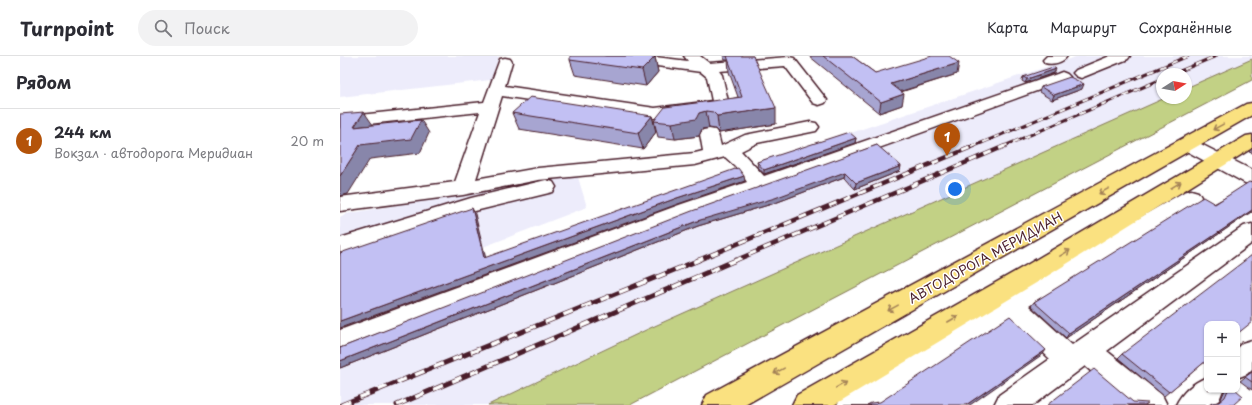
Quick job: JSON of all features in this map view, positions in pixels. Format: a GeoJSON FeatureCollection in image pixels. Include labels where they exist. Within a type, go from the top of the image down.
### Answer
{"type":"FeatureCollection","features":[{"type":"Feature","properties":{"kind":"main road","name":"АВТОДОРОГА МЕРИДИАН"},"geometry":{"type":"LineString","coordinates":[[717,405],[1252,108]]}},
{"type":"Feature","properties":{"kind":"main road"},"geometry":{"type":"LineString","coordinates":[[807,405],[1033,272],[1252,140]]}},
{"type":"Feature","properties":{"kind":"street"},"geometry":{"type":"LineString","coordinates":[[613,56],[706,68],[789,61],[819,100]]}},
{"type":"Feature","properties":{"kind":"street"},"geometry":{"type":"LineString","coordinates":[[692,56],[714,75],[721,105],[706,120]]}},
{"type":"Feature","properties":{"kind":"street"},"geometry":{"type":"LineString","coordinates":[[340,342],[686,210],[1123,56]]}},
{"type":"Feature","properties":{"kind":"street"},"geometry":{"type":"LineString","coordinates":[[463,188],[505,62]]}},
{"type":"Feature","properties":{"kind":"street"},"geometry":{"type":"LineString","coordinates":[[340,122],[395,116],[493,98],[656,113],[706,120]]}},
{"type":"Feature","properties":{"kind":"street"},"geometry":{"type":"LineString","coordinates":[[385,133],[395,116]]}},
{"type":"Feature","properties":{"kind":"street"},"geometry":{"type":"LineString","coordinates":[[706,120],[721,152],[742,162],[760,185]]}},
{"type":"Feature","properties":{"kind":"street"},"geometry":{"type":"LineString","coordinates":[[340,204],[463,188],[538,174],[695,159],[721,152],[751,139],[810,127]]}},
{"type":"Feature","properties":{"kind":"street"},"geometry":{"type":"LineString","coordinates":[[1187,144],[1252,178]]}},
{"type":"Feature","properties":{"kind":"street"},"geometry":{"type":"LineString","coordinates":[[340,246],[471,205],[569,181]]}},
{"type":"Feature","properties":{"kind":"street"},"geometry":{"type":"LineString","coordinates":[[852,405],[1010,305],[1191,197]]}},
{"type":"Feature","properties":{"kind":"street"},"geometry":{"type":"LineString","coordinates":[[1009,405],[1252,232]]}},
{"type":"Feature","properties":{"kind":"street"},"geometry":{"type":"LineString","coordinates":[[1010,305],[1152,405]]}},
{"type":"Feature","properties":{"kind":"street"},"geometry":{"type":"LineString","coordinates":[[1240,362],[1252,352]]}},
{"type":"Feature","properties":{"kind":"street"},"geometry":{"type":"LineString","coordinates":[[1192,405],[1205,393]]}},
{"type":"Feature","properties":{"kind":"shaded area"},"geometry":{"type":"Polygon","coordinates":[[[340,56],[499,56],[491,80],[340,97],[340,56]]]}},
{"type":"Feature","properties":{"kind":"shaded area"},"geometry":{"type":"Polygon","coordinates":[[[1078,56],[1252,56],[1252,60],[1192,87],[1192,68],[1156,68],[1156,103],[648,329],[488,405],[340,405],[340,311],[694,186],[1078,56]]]}},
{"type":"Feature","properties":{"kind":"shaded area"},"geometry":{"type":"Polygon","coordinates":[[[577,174],[587,207],[340,302],[340,217],[345,214],[577,174]]]}},
{"type":"Feature","properties":{"kind":"green space"},"geometry":{"type":"Polygon","coordinates":[[[1252,59],[1252,80],[630,405],[488,405],[648,329],[1156,102],[1156,104],[1192,104],[1192,85],[1252,59]]]}},
{"type":"Feature","properties":{"kind":"building"},"geometry":{"type":"Polygon","coordinates":[[[570,56],[655,57],[642,70],[570,60],[570,56]]]}},
{"type":"Feature","properties":{"kind":"building"},"geometry":{"type":"Polygon","coordinates":[[[727,56],[753,56],[776,108],[717,116],[713,112],[706,111],[699,113],[696,119],[672,123],[654,121],[665,107],[742,97],[727,56]]]}},
{"type":"Feature","properties":{"kind":"building"},"geometry":{"type":"Polygon","coordinates":[[[823,56],[852,56],[875,73],[932,56],[949,56],[959,63],[891,84],[904,94],[881,102],[823,56]]]}},
{"type":"Feature","properties":{"kind":"building"},"geometry":{"type":"Polygon","coordinates":[[[1053,67],[1056,69],[1027,79],[1023,77],[1053,67]]]}},
{"type":"Feature","properties":{"kind":"building"},"geometry":{"type":"Polygon","coordinates":[[[1070,77],[1084,84],[1054,95],[1041,87],[1070,77]]]}},
{"type":"Feature","properties":{"kind":"building"},"geometry":{"type":"Polygon","coordinates":[[[530,97],[652,116],[638,133],[512,113],[530,97]]]}},
{"type":"Feature","properties":{"kind":"building"},"geometry":{"type":"Polygon","coordinates":[[[364,112],[354,127],[421,120],[411,139],[360,145],[340,176],[340,114],[364,112]]]}},
{"type":"Feature","properties":{"kind":"building"},"geometry":{"type":"Polygon","coordinates":[[[849,132],[856,138],[764,170],[757,162],[849,132]]]}},
{"type":"Feature","properties":{"kind":"building"},"geometry":{"type":"Polygon","coordinates":[[[877,145],[901,166],[856,183],[845,172],[775,198],[697,221],[340,361],[340,348],[692,211],[877,145]]]}},
{"type":"Feature","properties":{"kind":"building"},"geometry":{"type":"Polygon","coordinates":[[[738,168],[744,176],[677,198],[340,321],[340,253],[472,208],[484,258],[738,168]]]}},
{"type":"Feature","properties":{"kind":"building"},"geometry":{"type":"Polygon","coordinates":[[[1249,182],[1252,183],[1252,210],[1069,333],[1034,302],[1203,197],[1215,204],[1249,182]]]}},
{"type":"Feature","properties":{"kind":"building"},"geometry":{"type":"Polygon","coordinates":[[[1252,255],[1252,322],[1240,332],[1240,321],[1204,321],[1204,363],[1169,392],[1122,354],[1252,255]]]}},
{"type":"Feature","properties":{"kind":"building"},"geometry":{"type":"Polygon","coordinates":[[[1010,316],[1046,350],[966,405],[867,405],[880,402],[1010,316]]]}},
{"type":"Feature","properties":{"kind":"building"},"geometry":{"type":"Polygon","coordinates":[[[1094,369],[1133,402],[1148,403],[1145,405],[1047,405],[1094,369]]]}},
{"type":"Feature","properties":{"kind":"building"},"geometry":{"type":"Polygon","coordinates":[[[1252,372],[1252,382],[1245,377],[1252,372]]]}},
{"type":"Feature","properties":{"kind":"building"},"geometry":{"type":"Polygon","coordinates":[[[1227,393],[1240,393],[1243,396],[1233,405],[1210,405],[1212,403],[1219,402],[1225,397],[1227,393]]]}},
{"type":"Feature","properties":{"kind":"railway"},"geometry":{"type":"LineString","coordinates":[[972,147],[1188,56]]}},
{"type":"Feature","properties":{"kind":"railway"},"geometry":{"type":"LineString","coordinates":[[1187,68],[1216,56]]}},
{"type":"Feature","properties":{"kind":"railway"},"geometry":{"type":"LineString","coordinates":[[1002,147],[1156,82]]}},
{"type":"Feature","properties":{"kind":"railway"},"geometry":{"type":"LineString","coordinates":[[696,261],[974,146]]}},
{"type":"Feature","properties":{"kind":"railway"},"geometry":{"type":"LineString","coordinates":[[734,261],[1005,146]]}},
{"type":"Feature","properties":{"kind":"railway"},"geometry":{"type":"LineString","coordinates":[[341,405],[699,260]]}},
{"type":"Feature","properties":{"kind":"railway"},"geometry":{"type":"LineString","coordinates":[[397,405],[736,260]]}},
{"type":"Feature","properties":{"kind":"place","name":"244 км"},"geometry":{"type":"Point","coordinates":[947,156]}}]}
